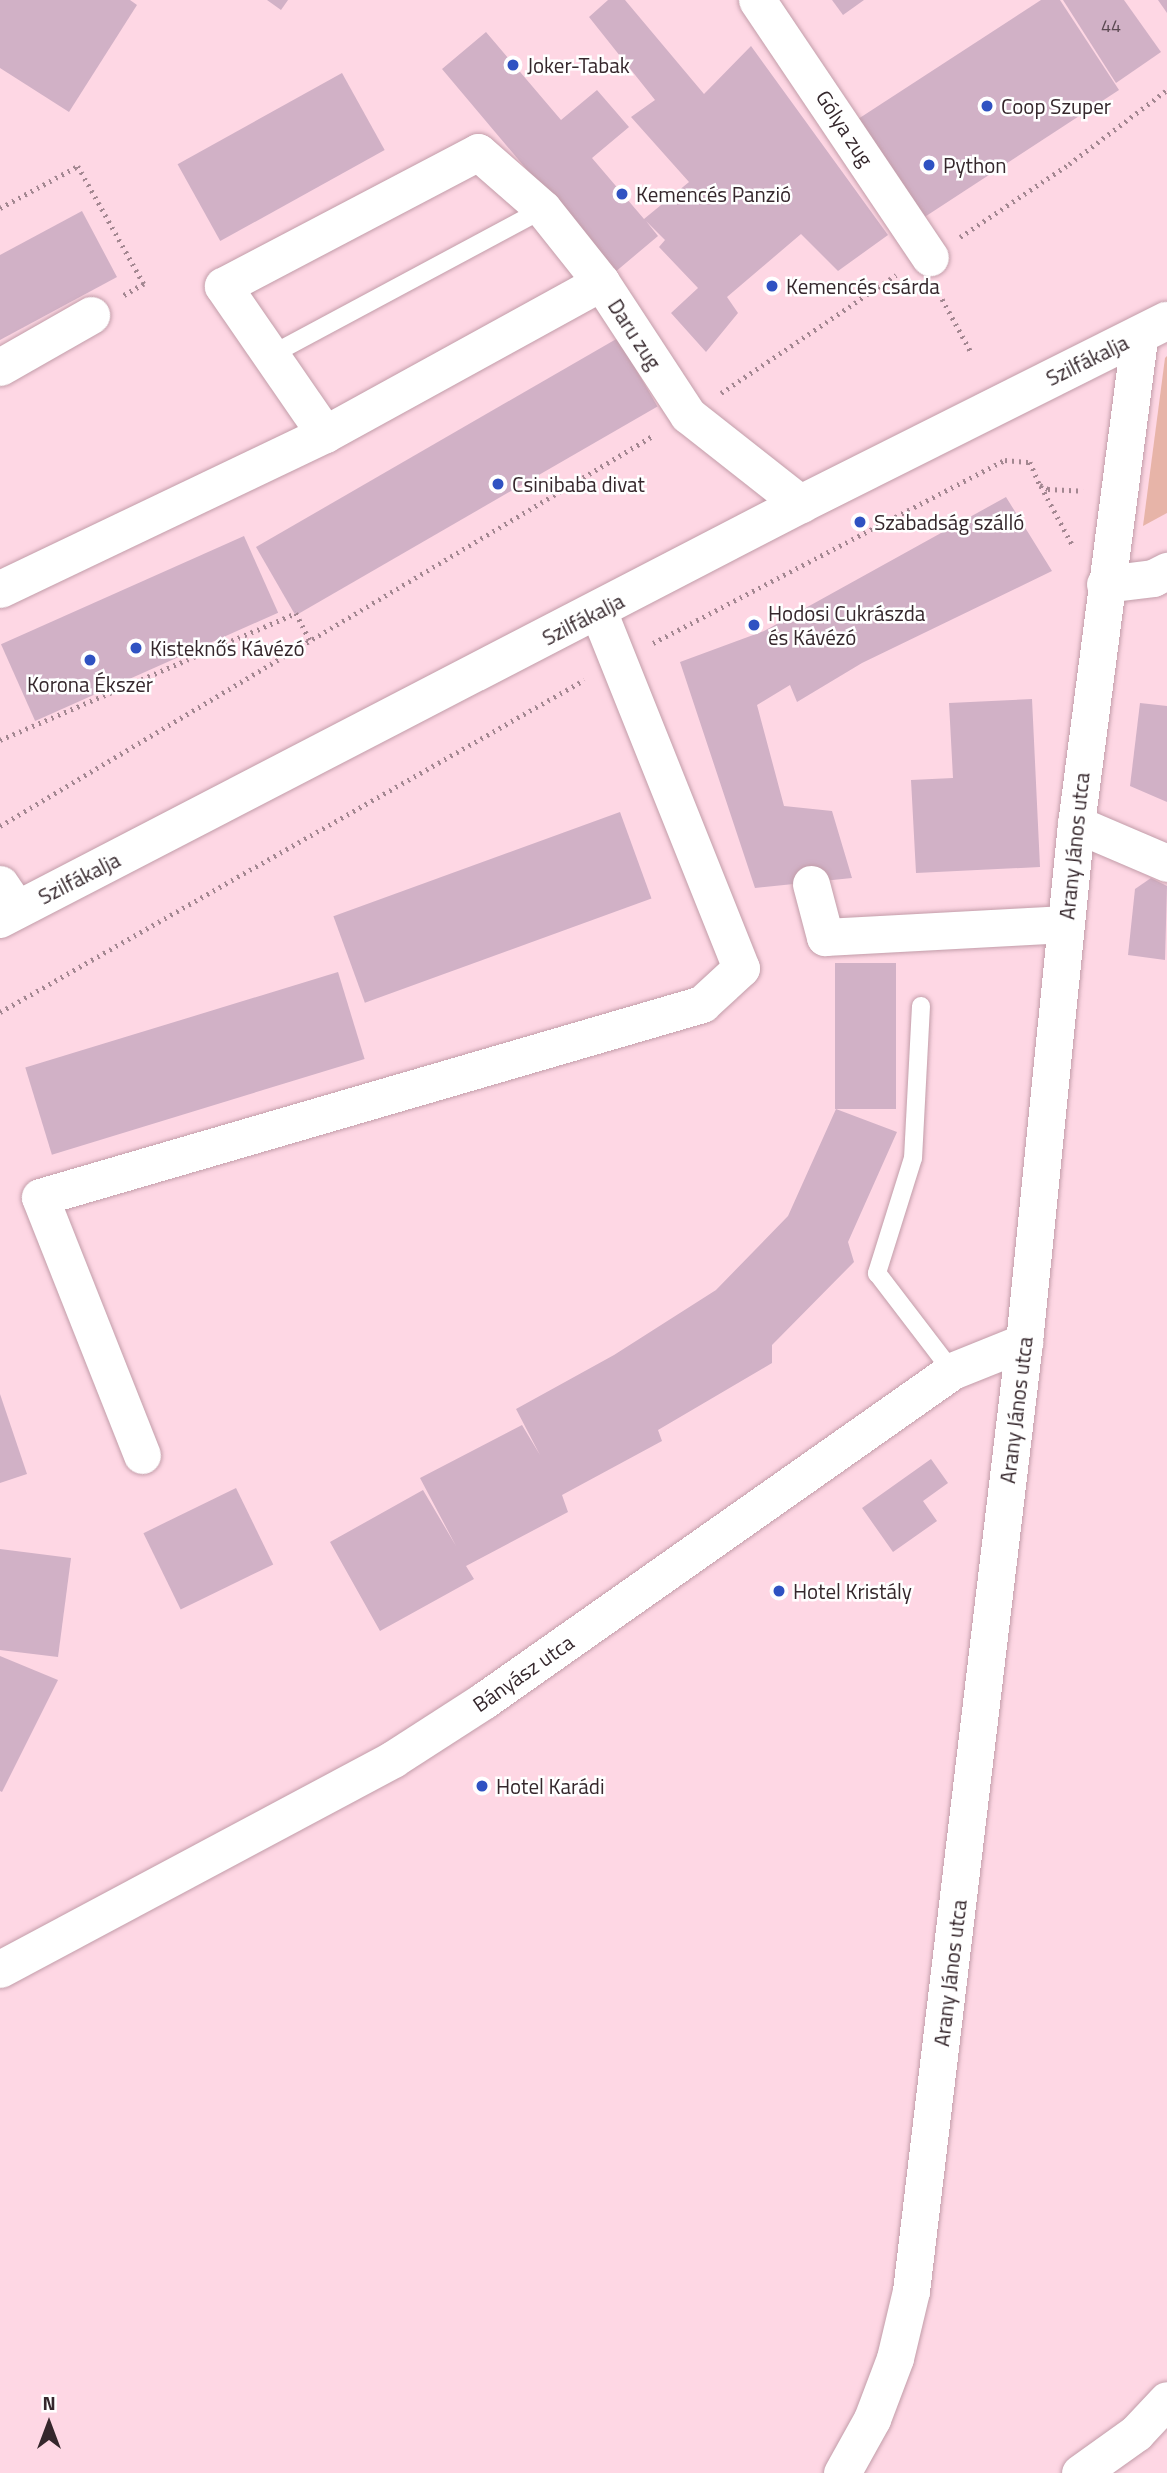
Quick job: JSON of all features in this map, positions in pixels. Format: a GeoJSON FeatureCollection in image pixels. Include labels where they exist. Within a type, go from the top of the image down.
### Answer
{"type":"FeatureCollection","features":[{"type":"Feature","properties":{"kind":"street","name":"Gólya zug"},"geometry":{"type":"LineString","coordinates":[[757,0],[924,269]]}},
{"type":"Feature","properties":{"kind":"street","name":"Daru zug"},"geometry":{"type":"LineString","coordinates":[[271,355],[223,286],[478,152],[543,209],[601,282],[688,415],[802,504]]}},
{"type":"Feature","properties":{"kind":"street"},"geometry":{"type":"LineString","coordinates":[[0,589],[325,434],[601,282]]}},
{"type":"Feature","properties":{"kind":"street"},"geometry":{"type":"LineString","coordinates":[[0,367],[91,315]]}},
{"type":"Feature","properties":{"kind":"street","name":"Szilfákalja"},"geometry":{"type":"LineString","coordinates":[[6,904],[598,611],[802,504],[1154,327]]}},
{"type":"Feature","properties":{"kind":"street","name":"Arany János utca"},"geometry":{"type":"LineString","coordinates":[[842,2473],[872,2419],[895,2358],[911,2291],[1024,1342],[1076,824],[1105,584],[1154,327]]}},
{"type":"Feature","properties":{"kind":"street"},"geometry":{"type":"LineString","coordinates":[[271,355],[325,434]]}},
{"type":"Feature","properties":{"kind":"street"},"geometry":{"type":"LineString","coordinates":[[1105,584],[1153,578],[1167,571]]}},
{"type":"Feature","properties":{"kind":"street"},"geometry":{"type":"LineString","coordinates":[[142,1455],[40,1197],[702,1004],[741,968],[598,611]]}},
{"type":"Feature","properties":{"kind":"street"},"geometry":{"type":"LineString","coordinates":[[1076,824],[1167,863]]}},
{"type":"Feature","properties":{"kind":"street"},"geometry":{"type":"LineString","coordinates":[[811,884],[825,937],[1066,924]]}},
{"type":"Feature","properties":{"kind":"street","name":"Bányász utca"},"geometry":{"type":"LineString","coordinates":[[0,1969],[393,1759],[483,1702],[952,1371],[1024,1342]]}},
{"type":"Feature","properties":{"kind":"street"},"geometry":{"type":"LineString","coordinates":[[1080,2473],[1136,2434],[1167,2400]]}},
{"type":"Feature","properties":{"kind":"lane"},"geometry":{"type":"LineString","coordinates":[[271,355],[543,209]]}},
{"type":"Feature","properties":{"kind":"lane"},"geometry":{"type":"LineString","coordinates":[[921,1006],[913,1158],[877,1273],[952,1371]]}},
{"type":"Feature","properties":{"kind":"path"},"geometry":{"type":"LineString","coordinates":[[0,826],[688,415],[924,269],[1167,90]]}},
{"type":"Feature","properties":{"kind":"path"},"geometry":{"type":"LineString","coordinates":[[0,208],[78,166],[144,284],[91,315]]}},
{"type":"Feature","properties":{"kind":"path"},"geometry":{"type":"LineString","coordinates":[[924,269],[971,352]]}},
{"type":"Feature","properties":{"kind":"path"},"geometry":{"type":"LineString","coordinates":[[0,1012],[618,661],[1005,460],[1030,462],[1040,485],[1048,489]]}},
{"type":"Feature","properties":{"kind":"path"},"geometry":{"type":"LineString","coordinates":[[0,740],[296,613],[310,640]]}},
{"type":"Feature","properties":{"kind":"shaded area"},"geometry":{"type":"Polygon","coordinates":[[[1167,356],[1167,513],[1143,526],[1165,358],[1167,356]]]}},
{"type":"Feature","properties":{"kind":"building"},"geometry":{"type":"Polygon","coordinates":[[[0,0],[130,0],[137,5],[69,112],[0,68],[0,0]]]}},
{"type":"Feature","properties":{"kind":"building"},"geometry":{"type":"Polygon","coordinates":[[[267,0],[288,0],[281,10],[267,0]]]}},
{"type":"Feature","properties":{"kind":"building"},"geometry":{"type":"Polygon","coordinates":[[[608,0],[625,0],[704,94],[751,46],[888,235],[838,271],[801,234],[727,297],[738,313],[706,352],[671,313],[698,288],[659,247],[665,240],[646,221],[658,236],[614,273],[442,69],[486,32],[561,120],[597,90],[629,127],[592,158],[644,219],[689,182],[631,117],[655,100],[589,17],[608,0]]]}},
{"type":"Feature","properties":{"kind":"building"},"geometry":{"type":"Polygon","coordinates":[[[832,0],[864,0],[843,15],[832,0]]]}},
{"type":"Feature","properties":{"kind":"building","name":"Coop Szuper"},"geometry":{"type":"Polygon","coordinates":[[[1041,0],[1060,0],[1119,90],[920,220],[855,121],[1041,0]]]}},
{"type":"Feature","properties":{"kind":"building"},"geometry":{"type":"Polygon","coordinates":[[[1063,0],[1124,0],[1161,52],[1116,83],[1063,0]]]}},
{"type":"Feature","properties":{"kind":"building"},"geometry":{"type":"Polygon","coordinates":[[[1158,0],[1167,0],[1167,13],[1158,0]]]}},
{"type":"Feature","properties":{"kind":"building"},"geometry":{"type":"Polygon","coordinates":[[[342,73],[385,150],[220,241],[178,164],[342,73]]]}},
{"type":"Feature","properties":{"kind":"building"},"geometry":{"type":"Polygon","coordinates":[[[82,211],[117,277],[0,340],[0,255],[82,211]]]}},
{"type":"Feature","properties":{"kind":"building"},"geometry":{"type":"Polygon","coordinates":[[[618,338],[658,406],[296,615],[256,547],[618,338]]]}},
{"type":"Feature","properties":{"kind":"building"},"geometry":{"type":"Polygon","coordinates":[[[1006,497],[1052,571],[862,663],[797,702],[790,685],[757,705],[784,806],[832,811],[852,878],[755,888],[680,662],[764,631],[1006,497]]]}},
{"type":"Feature","properties":{"kind":"building"},"geometry":{"type":"Polygon","coordinates":[[[244,536],[278,613],[35,721],[1,644],[244,536]]]}},
{"type":"Feature","properties":{"kind":"building"},"geometry":{"type":"Polygon","coordinates":[[[1032,699],[1040,867],[916,873],[911,780],[953,778],[949,703],[1032,699]]]}},
{"type":"Feature","properties":{"kind":"building"},"geometry":{"type":"Polygon","coordinates":[[[1140,703],[1167,706],[1167,802],[1130,786],[1140,703]]]}},
{"type":"Feature","properties":{"kind":"building"},"geometry":{"type":"Polygon","coordinates":[[[620,812],[651,898],[365,1003],[333,916],[620,812]]]}},
{"type":"Feature","properties":{"kind":"building"},"geometry":{"type":"Polygon","coordinates":[[[1151,878],[1167,886],[1165,960],[1128,955],[1135,889],[1151,878]]]}},
{"type":"Feature","properties":{"kind":"building"},"geometry":{"type":"Polygon","coordinates":[[[835,963],[896,963],[896,1109],[835,1109],[835,963]]]}},
{"type":"Feature","properties":{"kind":"building"},"geometry":{"type":"Polygon","coordinates":[[[338,972],[365,1059],[52,1155],[25,1068],[338,972]]]}},
{"type":"Feature","properties":{"kind":"building"},"geometry":{"type":"Polygon","coordinates":[[[836,1109],[897,1132],[848,1242],[854,1262],[772,1345],[772,1363],[658,1430],[662,1441],[562,1495],[568,1512],[466,1566],[474,1579],[380,1631],[330,1542],[423,1490],[456,1546],[420,1478],[522,1425],[540,1455],[516,1409],[614,1355],[716,1290],[788,1216],[836,1109]]]}},
{"type":"Feature","properties":{"kind":"building"},"geometry":{"type":"Polygon","coordinates":[[[0,1394],[27,1474],[0,1483],[0,1394]]]}},
{"type":"Feature","properties":{"kind":"building"},"geometry":{"type":"Polygon","coordinates":[[[931,1459],[948,1483],[923,1501],[937,1521],[893,1552],[862,1508],[931,1459]]]}},
{"type":"Feature","properties":{"kind":"building"},"geometry":{"type":"Polygon","coordinates":[[[236,1488],[273,1564],[181,1610],[143,1533],[236,1488]]]}},
{"type":"Feature","properties":{"kind":"building"},"geometry":{"type":"Polygon","coordinates":[[[0,1549],[71,1558],[58,1657],[0,1650],[0,1549]]]}},
{"type":"Feature","properties":{"kind":"building"},"geometry":{"type":"Polygon","coordinates":[[[0,1656],[58,1680],[2,1792],[0,1791],[0,1656]]]}},
{"type":"Feature","properties":{"kind":"place","name":"Joker-Tabak"},"geometry":{"type":"Point","coordinates":[513,65]}},
{"type":"Feature","properties":{"kind":"place","name":"Coop Szuper"},"geometry":{"type":"Point","coordinates":[987,106]}},
{"type":"Feature","properties":{"kind":"place","name":"Python"},"geometry":{"type":"Point","coordinates":[929,165]}},
{"type":"Feature","properties":{"kind":"place","name":"Kemencés Panzió"},"geometry":{"type":"Point","coordinates":[622,194]}},
{"type":"Feature","properties":{"kind":"place","name":"Kemencés csárda"},"geometry":{"type":"Point","coordinates":[772,286]}},
{"type":"Feature","properties":{"kind":"place","name":"Csinibaba divat"},"geometry":{"type":"Point","coordinates":[498,484]}},
{"type":"Feature","properties":{"kind":"place","name":"Szabadság szálló"},"geometry":{"type":"Point","coordinates":[860,522]}},
{"type":"Feature","properties":{"kind":"place","name":"Hodosi Cukrászda és Kávézó"},"geometry":{"type":"Point","coordinates":[754,625]}},
{"type":"Feature","properties":{"kind":"place","name":"Kisteknős Kávézó"},"geometry":{"type":"Point","coordinates":[136,648]}},
{"type":"Feature","properties":{"kind":"place","name":"Korona Ékszer"},"geometry":{"type":"Point","coordinates":[90,660]}},
{"type":"Feature","properties":{"kind":"place","name":"Hotel Kristály"},"geometry":{"type":"Point","coordinates":[779,1591]}},
{"type":"Feature","properties":{"kind":"place","name":"Hotel Karádi"},"geometry":{"type":"Point","coordinates":[482,1786]}}]}
